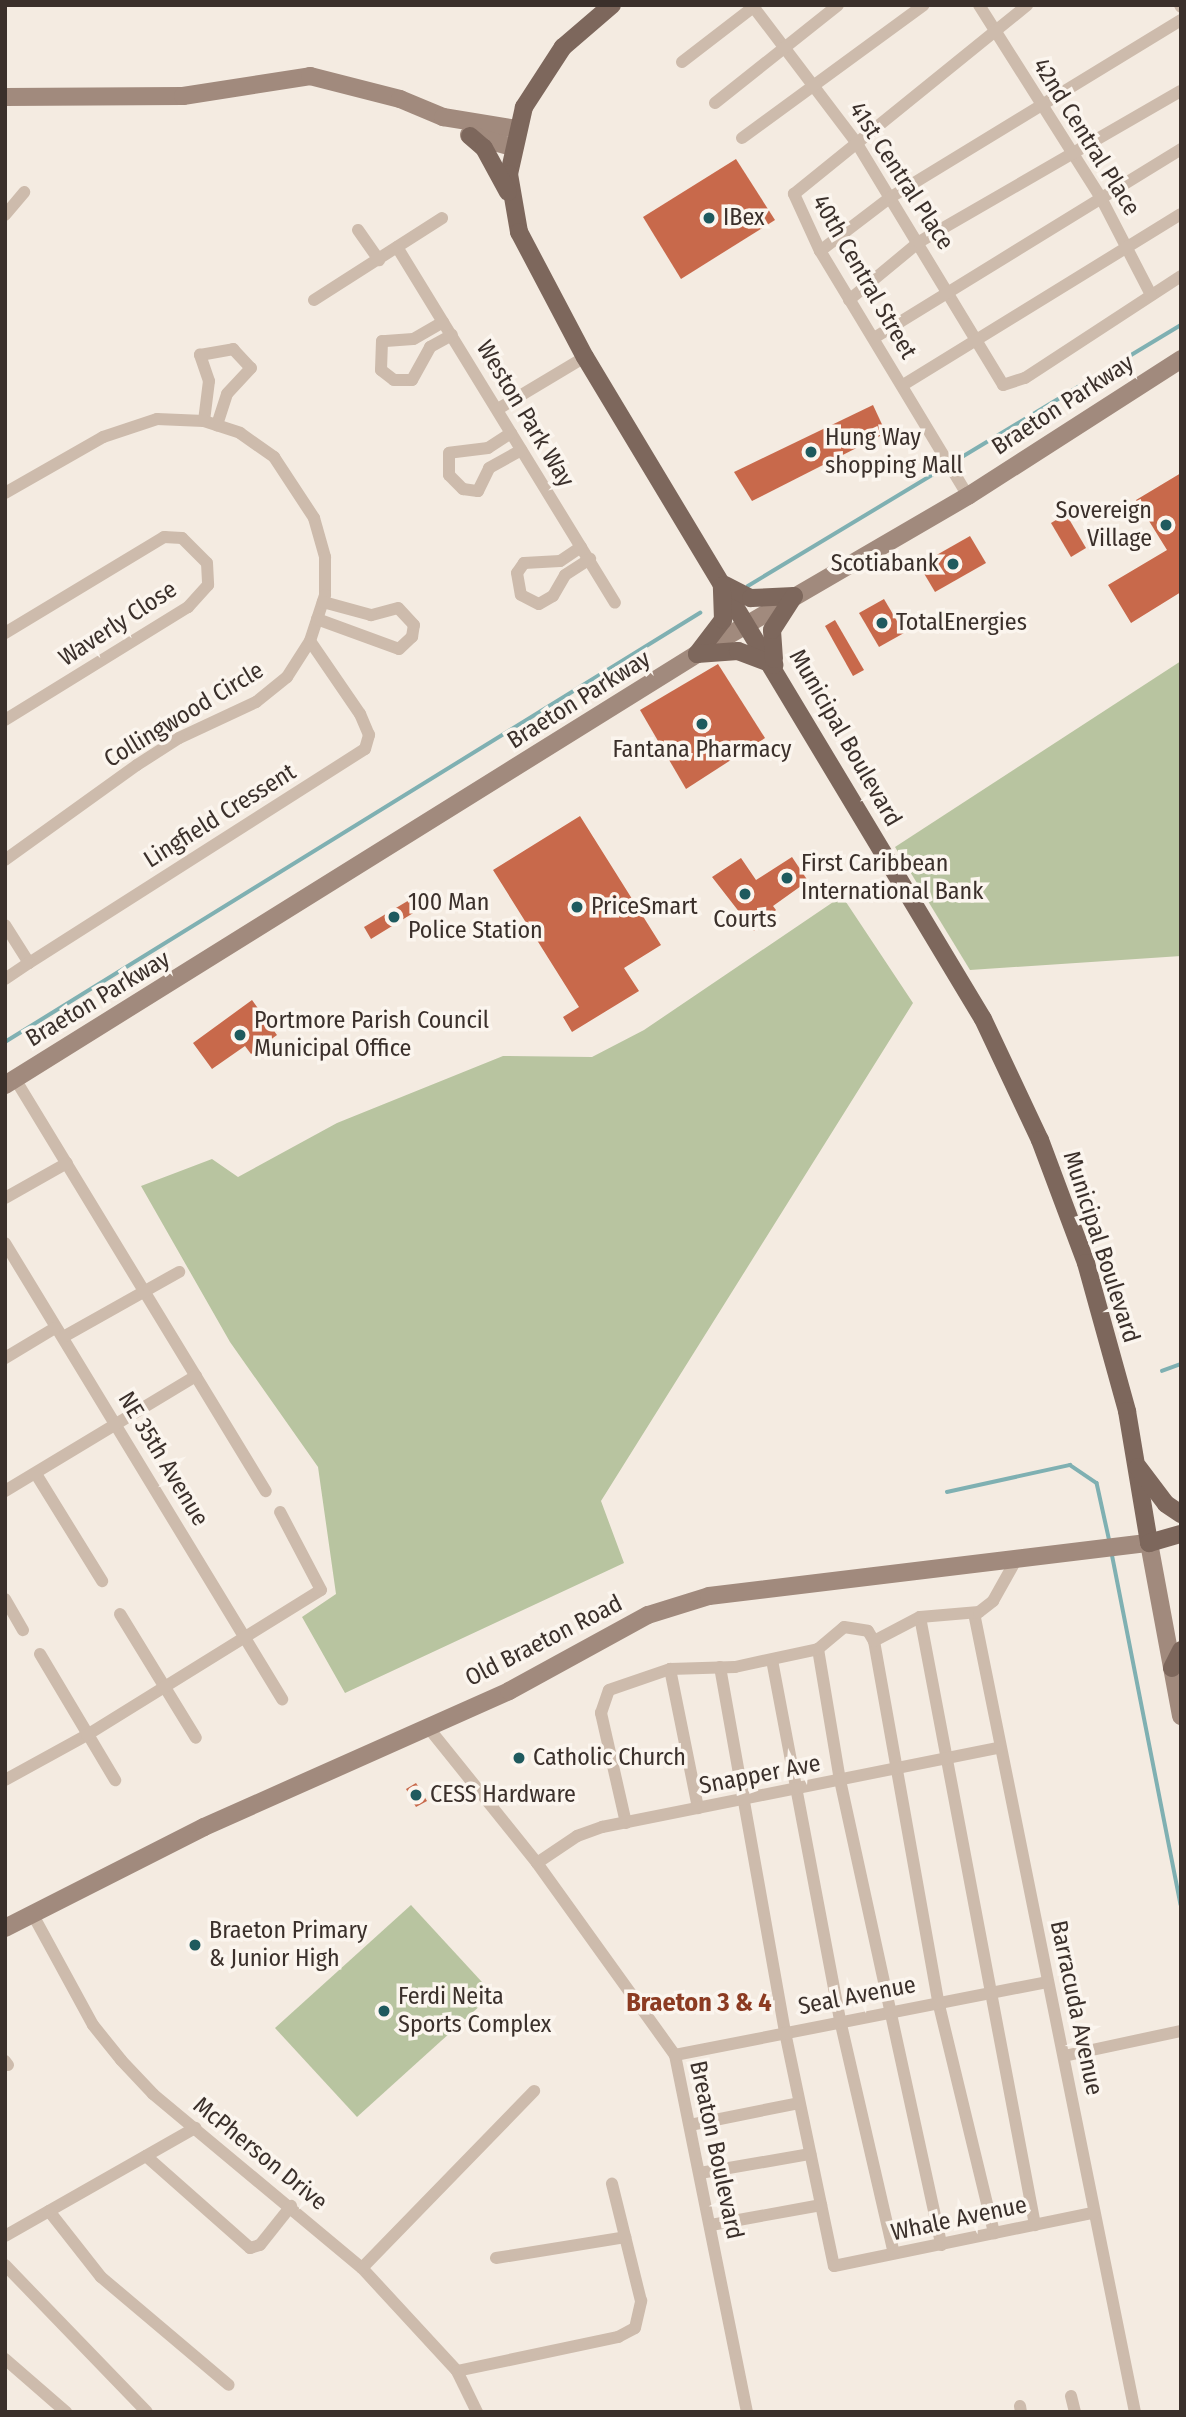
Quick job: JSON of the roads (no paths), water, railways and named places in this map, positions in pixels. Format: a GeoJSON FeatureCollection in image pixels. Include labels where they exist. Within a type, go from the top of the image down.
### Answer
{"type":"FeatureCollection","features":[{"type":"Feature","properties":{"kind":"main road","name":"Municipal Boulevard"},"geometry":{"type":"LineString","coordinates":[[612,5],[545,68],[517,129],[512,147],[510,195],[535,268],[584,356],[774,665],[983,1018],[1021,1099],[1086,1263],[1139,1467],[1140,1544]]}},
{"type":"Feature","properties":{"kind":"main road"},"geometry":{"type":"LineString","coordinates":[[470,136],[484,148],[510,195]]}},
{"type":"Feature","properties":{"kind":"main road"},"geometry":{"type":"LineString","coordinates":[[697,654],[723,620],[722,583],[751,598],[794,596]]}},
{"type":"Feature","properties":{"kind":"main road"},"geometry":{"type":"LineString","coordinates":[[697,654],[738,651],[774,665],[772,631],[794,596]]}},
{"type":"Feature","properties":{"kind":"main road"},"geometry":{"type":"LineString","coordinates":[[1139,1467],[1166,1504],[1181,1514]]}},
{"type":"Feature","properties":{"kind":"main road"},"geometry":{"type":"LineString","coordinates":[[1140,1544],[1181,1534]]}},
{"type":"Feature","properties":{"kind":"main road"},"geometry":{"type":"LineString","coordinates":[[1172,1668],[1181,1650]]}},
{"type":"Feature","properties":{"kind":"street"},"geometry":{"type":"LineString","coordinates":[[715,103],[786,51],[838,5]]}},
{"type":"Feature","properties":{"kind":"street"},"geometry":{"type":"LineString","coordinates":[[742,138],[818,88],[924,5]]}},
{"type":"Feature","properties":{"kind":"street","name":"42nd Central Place"},"geometry":{"type":"LineString","coordinates":[[979,5],[997,31],[1037,105],[1101,198],[1152,295]]}},
{"type":"Feature","properties":{"kind":"street","name":"40th Central Street"},"geometry":{"type":"LineString","coordinates":[[968,496],[820,251],[794,194],[1027,5]]}},
{"type":"Feature","properties":{"kind":"street"},"geometry":{"type":"LineString","coordinates":[[682,62],[754,6]]}},
{"type":"Feature","properties":{"kind":"street","name":"41st Central Place"},"geometry":{"type":"LineString","coordinates":[[754,6],[856,142],[949,288],[998,381],[1011,385],[1025,378],[1152,295]]}},
{"type":"Feature","properties":{"kind":"street"},"geometry":{"type":"LineString","coordinates":[[820,251],[891,197],[1037,105],[1181,20]]}},
{"type":"Feature","properties":{"kind":"street"},"geometry":{"type":"LineString","coordinates":[[5,97],[183,96],[310,76],[400,99],[443,117],[470,136],[512,147]]}},
{"type":"Feature","properties":{"kind":"street"},"geometry":{"type":"LineString","coordinates":[[849,300],[919,242],[1181,91]]}},
{"type":"Feature","properties":{"kind":"street"},"geometry":{"type":"LineString","coordinates":[[443,117],[517,129]]}},
{"type":"Feature","properties":{"kind":"street"},"geometry":{"type":"LineString","coordinates":[[874,338],[949,288],[1181,149]]}},
{"type":"Feature","properties":{"kind":"street"},"geometry":{"type":"LineString","coordinates":[[5,215],[24,192]]}},
{"type":"Feature","properties":{"kind":"street"},"geometry":{"type":"LineString","coordinates":[[902,385],[1181,214]]}},
{"type":"Feature","properties":{"kind":"street"},"geometry":{"type":"LineString","coordinates":[[314,300],[442,218]]}},
{"type":"Feature","properties":{"kind":"street"},"geometry":{"type":"LineString","coordinates":[[358,230],[379,260]]}},
{"type":"Feature","properties":{"kind":"street","name":"Weston Park Way"},"geometry":{"type":"LineString","coordinates":[[397,247],[615,603]]}},
{"type":"Feature","properties":{"kind":"street"},"geometry":{"type":"LineString","coordinates":[[1152,295],[1181,276]]}},
{"type":"Feature","properties":{"kind":"street"},"geometry":{"type":"LineString","coordinates":[[443,322],[413,339],[382,341],[381,370],[394,380],[412,380],[430,347],[452,335]]}},
{"type":"Feature","properties":{"kind":"street"},"geometry":{"type":"LineString","coordinates":[[204,421],[209,381],[200,355],[233,349],[251,368],[227,394],[217,425]]}},
{"type":"Feature","properties":{"kind":"street"},"geometry":{"type":"LineString","coordinates":[[498,409],[584,356]]}},
{"type":"Feature","properties":{"kind":"street","name":"Braeton Parkway"},"geometry":{"type":"LineString","coordinates":[[13,1086],[697,654],[968,496],[1181,359]]}},
{"type":"Feature","properties":{"kind":"street","name":"Collingwood Circle"},"geometry":{"type":"LineString","coordinates":[[5,493],[103,437],[157,419],[204,421],[217,425],[274,457],[299,489],[325,557],[323,602],[310,641],[287,677],[256,702],[179,738],[5,860]]}},
{"type":"Feature","properties":{"kind":"street"},"geometry":{"type":"LineString","coordinates":[[511,433],[488,448],[449,453],[449,475],[463,489],[478,491],[489,468],[521,450]]}},
{"type":"Feature","properties":{"kind":"street","name":"Waverly Close"},"geometry":{"type":"LineString","coordinates":[[5,633],[164,537],[182,538],[207,563],[208,585],[188,607],[5,720]]}},
{"type":"Feature","properties":{"kind":"street"},"geometry":{"type":"LineString","coordinates":[[582,547],[560,561],[524,563],[517,573],[521,595],[540,604],[553,596],[565,575],[590,559]]}},
{"type":"Feature","properties":{"kind":"street"},"geometry":{"type":"LineString","coordinates":[[317,619],[399,649],[412,637],[414,625],[398,608],[371,615],[323,602]]}},
{"type":"Feature","properties":{"kind":"street","name":"Lingfield Cressent"},"geometry":{"type":"LineString","coordinates":[[5,979],[366,749],[369,735],[360,714],[310,641]]}},
{"type":"Feature","properties":{"kind":"street"},"geometry":{"type":"LineString","coordinates":[[5,925],[29,963]]}},
{"type":"Feature","properties":{"kind":"street"},"geometry":{"type":"LineString","coordinates":[[13,1086],[67,1163],[266,1491]]}},
{"type":"Feature","properties":{"kind":"street"},"geometry":{"type":"LineString","coordinates":[[5,1198],[67,1163]]}},
{"type":"Feature","properties":{"kind":"street","name":"NE 35th Avenue"},"geometry":{"type":"LineString","coordinates":[[5,1243],[282,1699]]}},
{"type":"Feature","properties":{"kind":"street"},"geometry":{"type":"LineString","coordinates":[[5,1358],[179,1272]]}},
{"type":"Feature","properties":{"kind":"street"},"geometry":{"type":"LineString","coordinates":[[5,1491],[196,1376]]}},
{"type":"Feature","properties":{"kind":"street"},"geometry":{"type":"LineString","coordinates":[[36,1474],[102,1581]]}},
{"type":"Feature","properties":{"kind":"street"},"geometry":{"type":"LineString","coordinates":[[5,1780],[88,1735],[321,1590],[280,1512]]}},
{"type":"Feature","properties":{"kind":"street"},"geometry":{"type":"LineString","coordinates":[[1140,1544],[1172,1668],[1181,1716]]}},
{"type":"Feature","properties":{"kind":"street","name":"Old Braeton Road"},"geometry":{"type":"LineString","coordinates":[[5,1928],[204,1827],[509,1691],[648,1615],[709,1596],[1140,1544]]}},
{"type":"Feature","properties":{"kind":"street"},"geometry":{"type":"LineString","coordinates":[[874,1641],[920,1617],[974,1613],[993,1601],[1016,1560]]}},
{"type":"Feature","properties":{"kind":"street"},"geometry":{"type":"LineString","coordinates":[[5,1599],[23,1630]]}},
{"type":"Feature","properties":{"kind":"street","name":"Barracuda Avenue"},"geometry":{"type":"LineString","coordinates":[[974,1613],[1046,1982],[1064,2056],[1093,2213],[1135,2412]]}},
{"type":"Feature","properties":{"kind":"street"},"geometry":{"type":"LineString","coordinates":[[120,1614],[196,1738]]}},
{"type":"Feature","properties":{"kind":"street"},"geometry":{"type":"LineString","coordinates":[[920,1617],[944,1759],[1035,2225]]}},
{"type":"Feature","properties":{"kind":"street"},"geometry":{"type":"LineString","coordinates":[[626,1823],[602,1704],[618,1684],[670,1669],[720,1667],[772,1660],[818,1649],[844,1627],[868,1631],[874,1641],[893,1768],[938,2001],[994,2233]]}},
{"type":"Feature","properties":{"kind":"street"},"geometry":{"type":"LineString","coordinates":[[818,1649],[841,1780],[941,2245]]}},
{"type":"Feature","properties":{"kind":"street"},"geometry":{"type":"LineString","coordinates":[[40,1654],[115,1780]]}},
{"type":"Feature","properties":{"kind":"street"},"geometry":{"type":"LineString","coordinates":[[772,1660],[793,1789],[840,2020],[894,2253]]}},
{"type":"Feature","properties":{"kind":"street"},"geometry":{"type":"LineString","coordinates":[[711,2225],[821,2205],[785,2032],[747,1799],[720,1667]]}},
{"type":"Feature","properties":{"kind":"street"},"geometry":{"type":"LineString","coordinates":[[670,1669],[698,1808]]}},
{"type":"Feature","properties":{"kind":"street","name":"Breaton Boulevard"},"geometry":{"type":"LineString","coordinates":[[426,1726],[537,1863],[676,2055],[747,2412]]}},
{"type":"Feature","properties":{"kind":"street","name":"Snapper Ave"},"geometry":{"type":"LineString","coordinates":[[537,1863],[577,1836],[626,1823],[999,1748]]}},
{"type":"Feature","properties":{"kind":"street","name":"McPherson Drive"},"geometry":{"type":"LineString","coordinates":[[33,1915],[93,2025],[153,2094],[291,2206],[362,2268],[457,2371],[477,2412]]}},
{"type":"Feature","properties":{"kind":"street","name":"Seal Avenue"},"geometry":{"type":"LineString","coordinates":[[676,2055],[840,2020],[1046,1982]]}},
{"type":"Feature","properties":{"kind":"street"},"geometry":{"type":"LineString","coordinates":[[1064,2056],[1181,2031]]}},
{"type":"Feature","properties":{"kind":"street"},"geometry":{"type":"LineString","coordinates":[[362,2268],[534,2091]]}},
{"type":"Feature","properties":{"kind":"street"},"geometry":{"type":"LineString","coordinates":[[690,2125],[799,2103]]}},
{"type":"Feature","properties":{"kind":"street"},"geometry":{"type":"LineString","coordinates":[[5,2236],[195,2128]]}},
{"type":"Feature","properties":{"kind":"street"},"geometry":{"type":"LineString","coordinates":[[700,2173],[810,2154]]}},
{"type":"Feature","properties":{"kind":"street"},"geometry":{"type":"LineString","coordinates":[[146,2155],[250,2248],[260,2245],[291,2206]]}},
{"type":"Feature","properties":{"kind":"street"},"geometry":{"type":"LineString","coordinates":[[457,2371],[618,2337],[635,2328],[641,2301],[612,2184]]}},
{"type":"Feature","properties":{"kind":"street","name":"Whale Avenue"},"geometry":{"type":"LineString","coordinates":[[821,2205],[834,2266],[1093,2213]]}},
{"type":"Feature","properties":{"kind":"street"},"geometry":{"type":"LineString","coordinates":[[48,2211],[101,2277],[229,2385]]}},
{"type":"Feature","properties":{"kind":"street"},"geometry":{"type":"LineString","coordinates":[[496,2258],[625,2237]]}},
{"type":"Feature","properties":{"kind":"street"},"geometry":{"type":"LineString","coordinates":[[5,2265],[147,2412]]}},
{"type":"Feature","properties":{"kind":"street"},"geometry":{"type":"LineString","coordinates":[[5,2359],[66,2412]]}},
{"type":"Feature","properties":{"kind":"street"},"geometry":{"type":"LineString","coordinates":[[1071,2396],[1075,2412]]}},
{"type":"Feature","properties":{"kind":"waterway"},"geometry":{"type":"LineString","coordinates":[[748,586],[1181,325]]}},
{"type":"Feature","properties":{"kind":"waterway"},"geometry":{"type":"LineString","coordinates":[[5,1042],[700,613]]}},
{"type":"Feature","properties":{"kind":"waterway"},"geometry":{"type":"LineString","coordinates":[[1162,1371],[1181,1364]]}},
{"type":"Feature","properties":{"kind":"waterway"},"geometry":{"type":"LineString","coordinates":[[947,1492],[1070,1465],[1097,1483],[1110,1542]]}},
{"type":"Feature","properties":{"kind":"waterway"},"geometry":{"type":"LineString","coordinates":[[1112,1553],[1181,1904]]}},
{"type":"Feature","properties":{"kind":"place","name":"IBex"},"geometry":{"type":"Point","coordinates":[709,218]}},
{"type":"Feature","properties":{"kind":"place","name":"Hung Way shopping Mall"},"geometry":{"type":"Point","coordinates":[811,452]}},
{"type":"Feature","properties":{"kind":"place","name":"Sovereign Village"},"geometry":{"type":"Point","coordinates":[1166,525]}},
{"type":"Feature","properties":{"kind":"place","name":"Scotiabank"},"geometry":{"type":"Point","coordinates":[953,564]}},
{"type":"Feature","properties":{"kind":"place","name":"TotalEnergies"},"geometry":{"type":"Point","coordinates":[882,623]}},
{"type":"Feature","properties":{"kind":"place","name":"Fantana Pharmacy"},"geometry":{"type":"Point","coordinates":[702,724]}},
{"type":"Feature","properties":{"kind":"place","name":"First Caribbean International Bank"},"geometry":{"type":"Point","coordinates":[787,878]}},
{"type":"Feature","properties":{"kind":"place","name":"Courts"},"geometry":{"type":"Point","coordinates":[745,894]}},
{"type":"Feature","properties":{"kind":"place","name":"PriceSmart"},"geometry":{"type":"Point","coordinates":[577,907]}},
{"type":"Feature","properties":{"kind":"place","name":"100 Man Police Station"},"geometry":{"type":"Point","coordinates":[394,917]}},
{"type":"Feature","properties":{"kind":"place","name":"Portmore Parish Council Municipal Office"},"geometry":{"type":"Point","coordinates":[240,1035]}},
{"type":"Feature","properties":{"kind":"place","name":"Catholic Church"},"geometry":{"type":"Point","coordinates":[519,1758]}},
{"type":"Feature","properties":{"kind":"place","name":"CESS Hardware"},"geometry":{"type":"Point","coordinates":[416,1795]}},
{"type":"Feature","properties":{"kind":"place","name":"Braeton Primary & Junior High"},"geometry":{"type":"Point","coordinates":[195,1945]}},
{"type":"Feature","properties":{"kind":"place","name":"Ferdi Neita Sports Complex"},"geometry":{"type":"Point","coordinates":[384,2011]}},
{"type":"Feature","properties":{"kind":"district","name":"Braeton 3 & 4"},"geometry":{"type":"Point","coordinates":[699,2003]}}]}
